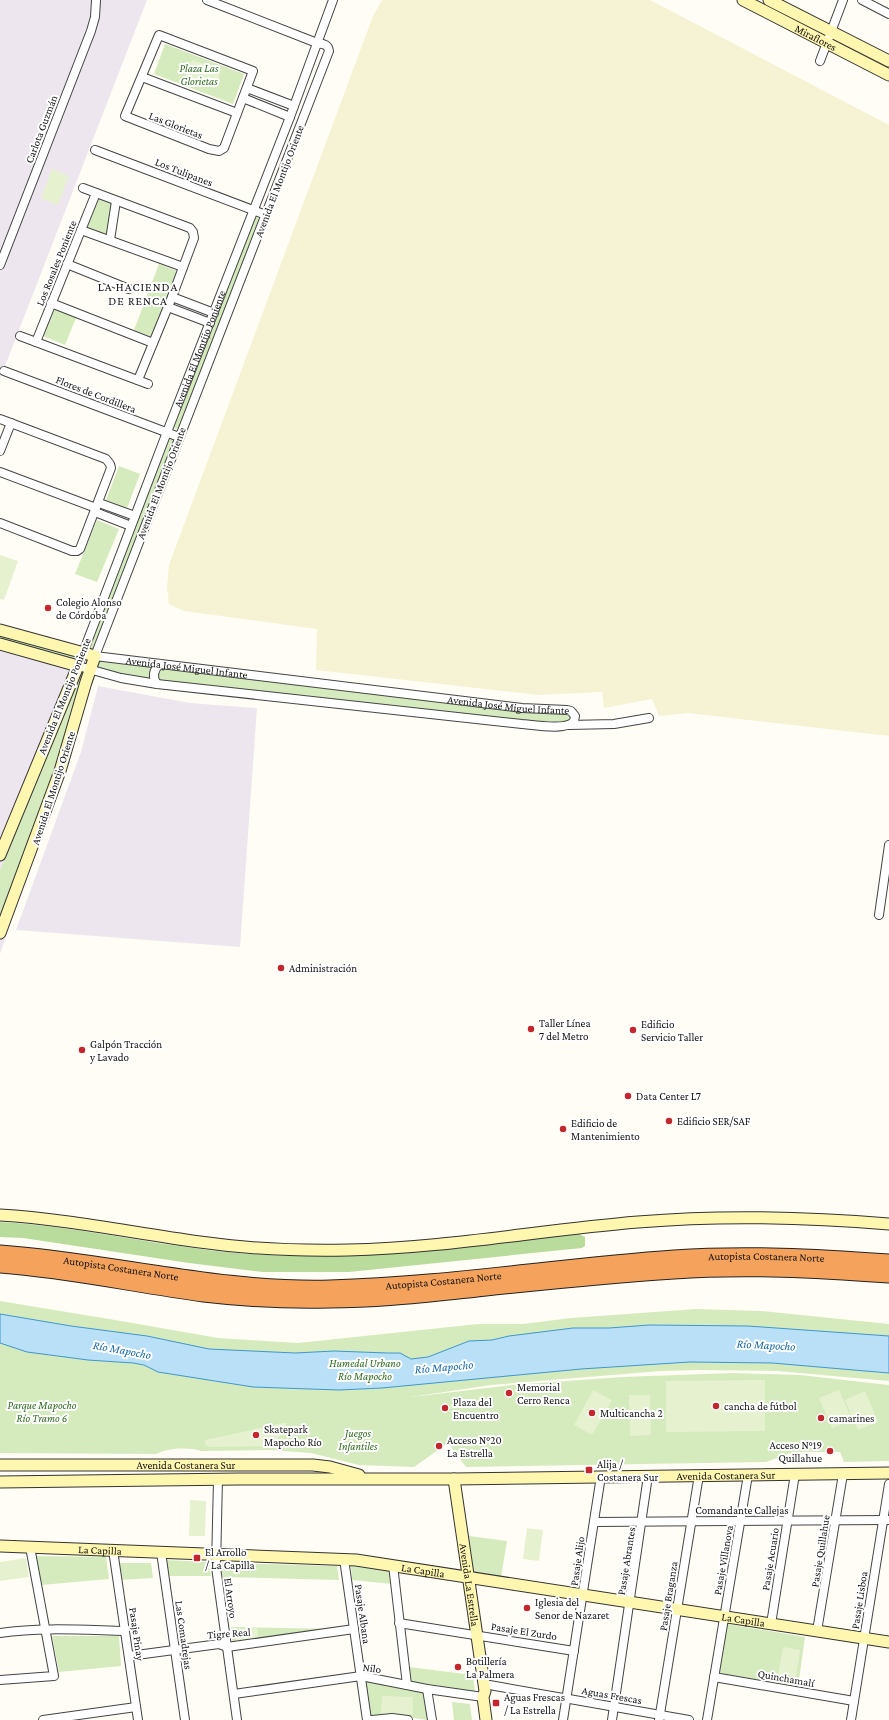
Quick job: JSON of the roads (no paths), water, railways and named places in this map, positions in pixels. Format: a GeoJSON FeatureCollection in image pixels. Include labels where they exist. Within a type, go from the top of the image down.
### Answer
{"type":"FeatureCollection","features":[{"type":"Feature","properties":{"kind":"highway","name":"Autopista Costanera Norte"},"geometry":{"type":"LineString","coordinates":[[0,1253],[40,1257],[238,1285],[301,1288],[405,1284],[629,1262],[714,1256],[798,1256],[889,1262]]}},
{"type":"Feature","properties":{"kind":"highway","name":"Autopista Costanera Norte"},"geometry":{"type":"LineString","coordinates":[[0,1265],[64,1272],[205,1294],[301,1300],[360,1299],[407,1296],[555,1281],[676,1271],[745,1268],[818,1270],[889,1275]]}},
{"type":"Feature","properties":{"kind":"street","name":"Carlota Guzmán"},"geometry":{"type":"LineString","coordinates":[[0,265],[91,31],[95,17],[96,0]]}},
{"type":"Feature","properties":{"kind":"street"},"geometry":{"type":"LineString","coordinates":[[207,0],[317,43]]}},
{"type":"Feature","properties":{"kind":"street","name":"Avenida El Montijo Poniente"},"geometry":{"type":"LineString","coordinates":[[0,855],[78,666],[334,0]]}},
{"type":"Feature","properties":{"kind":"street","name":"Miraflores"},"geometry":{"type":"LineString","coordinates":[[743,0],[889,75]]}},
{"type":"Feature","properties":{"kind":"street","name":"Miraflores"},"geometry":{"type":"LineString","coordinates":[[769,0],[889,61]]}},
{"type":"Feature","properties":{"kind":"street"},"geometry":{"type":"LineString","coordinates":[[820,61],[843,0]]}},
{"type":"Feature","properties":{"kind":"street"},"geometry":{"type":"LineString","coordinates":[[862,0],[889,14]]}},
{"type":"Feature","properties":{"kind":"street","name":"Las Glorietas"},"geometry":{"type":"LineString","coordinates":[[159,36],[253,71],[247,88],[224,148],[219,151],[209,149],[125,116],[159,36]]}},
{"type":"Feature","properties":{"kind":"street","name":"Avenida El Montijo Oriente"},"geometry":{"type":"LineString","coordinates":[[0,933],[60,771],[95,656],[328,53],[327,46],[317,43]]}},
{"type":"Feature","properties":{"kind":"street"},"geometry":{"type":"LineString","coordinates":[[142,77],[237,113]]}},
{"type":"Feature","properties":{"kind":"street"},"geometry":{"type":"LineString","coordinates":[[247,88],[294,106]]}},
{"type":"Feature","properties":{"kind":"street"},"geometry":{"type":"LineString","coordinates":[[243,98],[290,117]]}},
{"type":"Feature","properties":{"kind":"street","name":"Los Tulipanes"},"geometry":{"type":"LineString","coordinates":[[95,150],[266,215]]}},
{"type":"Feature","properties":{"kind":"street"},"geometry":{"type":"LineString","coordinates":[[83,188],[190,228],[194,232],[194,238],[172,297],[138,380]]}},
{"type":"Feature","properties":{"kind":"street","name":"Los Rosales Poniente"},"geometry":{"type":"LineString","coordinates":[[36,342],[96,193]]}},
{"type":"Feature","properties":{"kind":"street"},"geometry":{"type":"LineString","coordinates":[[110,240],[116,201]]}},
{"type":"Feature","properties":{"kind":"street"},"geometry":{"type":"LineString","coordinates":[[81,230],[183,267]]}},
{"type":"Feature","properties":{"kind":"street"},"geometry":{"type":"LineString","coordinates":[[67,264],[129,289]]}},
{"type":"Feature","properties":{"kind":"street"},"geometry":{"type":"LineString","coordinates":[[172,297],[214,313]]}},
{"type":"Feature","properties":{"kind":"street"},"geometry":{"type":"LineString","coordinates":[[51,303],[153,343]]}},
{"type":"Feature","properties":{"kind":"street"},"geometry":{"type":"LineString","coordinates":[[168,307],[210,323]]}},
{"type":"Feature","properties":{"kind":"street"},"geometry":{"type":"LineString","coordinates":[[20,336],[148,384]]}},
{"type":"Feature","properties":{"kind":"street","name":"Flores de Cordillera"},"geometry":{"type":"LineString","coordinates":[[4,371],[179,437]]}},
{"type":"Feature","properties":{"kind":"street"},"geometry":{"type":"LineString","coordinates":[[0,419],[108,460],[111,468],[80,549],[77,551],[72,552],[0,524]]}},
{"type":"Feature","properties":{"kind":"street"},"geometry":{"type":"LineString","coordinates":[[0,451],[11,423]]}},
{"type":"Feature","properties":{"kind":"street"},"geometry":{"type":"LineString","coordinates":[[0,472],[96,508],[131,526]]}},
{"type":"Feature","properties":{"kind":"street"},"geometry":{"type":"LineString","coordinates":[[96,508],[135,516]]}},
{"type":"Feature","properties":{"kind":"street","name":"Avenida José Miguel Infante"},"geometry":{"type":"LineString","coordinates":[[0,630],[95,656],[522,708],[567,710],[575,716],[574,721],[570,725],[544,726],[157,684],[90,670],[0,644]]}},
{"type":"Feature","properties":{"kind":"street"},"geometry":{"type":"LineString","coordinates":[[157,684],[154,680],[154,673],[160,664]]}},
{"type":"Feature","properties":{"kind":"street"},"geometry":{"type":"LineString","coordinates":[[570,725],[614,724],[649,718]]}},
{"type":"Feature","properties":{"kind":"street"},"geometry":{"type":"LineString","coordinates":[[879,915],[889,845]]}},
{"type":"Feature","properties":{"kind":"street"},"geometry":{"type":"LineString","coordinates":[[0,1215],[54,1220],[202,1243],[280,1249],[322,1250],[418,1245],[637,1222],[692,1219],[738,1218],[843,1220],[889,1224]]}},
{"type":"Feature","properties":{"kind":"street"},"geometry":{"type":"LineString","coordinates":[[213,1464],[217,1472],[218,1479]]}},
{"type":"Feature","properties":{"kind":"street","name":"Avenida Costanera Sur"},"geometry":{"type":"LineString","coordinates":[[0,1465],[313,1464],[330,1467],[371,1479]]}},
{"type":"Feature","properties":{"kind":"street"},"geometry":{"type":"LineString","coordinates":[[43,1465],[45,1473],[43,1482]]}},
{"type":"Feature","properties":{"kind":"street"},"geometry":{"type":"LineString","coordinates":[[65,1465],[62,1472],[65,1482]]}},
{"type":"Feature","properties":{"kind":"street","name":"Avenida Costanera Sur"},"geometry":{"type":"LineString","coordinates":[[0,1482],[218,1479],[454,1479],[889,1473]]}},
{"type":"Feature","properties":{"kind":"street","name":"Pasaje Acuario"},"geometry":{"type":"LineString","coordinates":[[771,1624],[795,1474]]}},
{"type":"Feature","properties":{"kind":"street","name":"Pasaje Quillahue"},"geometry":{"type":"LineString","coordinates":[[818,1631],[844,1474]]}},
{"type":"Feature","properties":{"kind":"street","name":"Pasaje Braganza"},"geometry":{"type":"LineString","coordinates":[[659,1717],[699,1475]]}},
{"type":"Feature","properties":{"kind":"street","name":"Pasaje Villanova"},"geometry":{"type":"LineString","coordinates":[[707,1720],[748,1475]]}},
{"type":"Feature","properties":{"kind":"street","name":"Pasaje Alijo"},"geometry":{"type":"LineString","coordinates":[[563,1720],[584,1595],[601,1476]]}},
{"type":"Feature","properties":{"kind":"street","name":"Pasaje Abrantes"},"geometry":{"type":"LineString","coordinates":[[612,1720],[648,1476]]}},
{"type":"Feature","properties":{"kind":"street","name":"El Arroyo"},"geometry":{"type":"LineString","coordinates":[[218,1479],[216,1555],[217,1576],[237,1720]]}},
{"type":"Feature","properties":{"kind":"street","name":"Avenida La Estrella"},"geometry":{"type":"LineString","coordinates":[[454,1479],[477,1635],[486,1720]]}},
{"type":"Feature","properties":{"kind":"street","name":"Pasaje Lisboa"},"geometry":{"type":"LineString","coordinates":[[851,1720],[886,1520],[889,1484]]}},
{"type":"Feature","properties":{"kind":"street","name":"Comandante Callejas"},"geometry":{"type":"LineString","coordinates":[[594,1522],[886,1520]]}},
{"type":"Feature","properties":{"kind":"street","name":"La Capilla"},"geometry":{"type":"LineString","coordinates":[[0,1546],[344,1559],[393,1565],[889,1642]]}},
{"type":"Feature","properties":{"kind":"street"},"geometry":{"type":"LineString","coordinates":[[0,1680],[54,1676],[30,1547]]}},
{"type":"Feature","properties":{"kind":"street","name":"Pasaje Pinay"},"geometry":{"type":"LineString","coordinates":[[113,1550],[138,1720]]}},
{"type":"Feature","properties":{"kind":"street","name":"Las Comadrejas"},"geometry":{"type":"LineString","coordinates":[[161,1552],[185,1720]]}},
{"type":"Feature","properties":{"kind":"street","name":"Pasaje Albana"},"geometry":{"type":"LineString","coordinates":[[344,1559],[367,1720]]}},
{"type":"Feature","properties":{"kind":"street"},"geometry":{"type":"LineString","coordinates":[[393,1565],[407,1685]]}},
{"type":"Feature","properties":{"kind":"street","name":"Pasaje El Zurdo"},"geometry":{"type":"LineString","coordinates":[[399,1622],[574,1650]]}},
{"type":"Feature","properties":{"kind":"street"},"geometry":{"type":"LineString","coordinates":[[0,1633],[45,1629],[125,1631]]}},
{"type":"Feature","properties":{"kind":"street","name":"Tigre Real"},"geometry":{"type":"LineString","coordinates":[[129,1656],[219,1644],[227,1646],[354,1630]]}},
{"type":"Feature","properties":{"kind":"street","name":"Nilo"},"geometry":{"type":"LineString","coordinates":[[234,1694],[361,1676],[427,1689],[484,1690]]}},
{"type":"Feature","properties":{"kind":"street","name":"Quinchamalí"},"geometry":{"type":"LineString","coordinates":[[714,1676],[854,1701]]}},
{"type":"Feature","properties":{"kind":"street"},"geometry":{"type":"LineString","coordinates":[[427,1689],[432,1720]]}},
{"type":"Feature","properties":{"kind":"street","name":"Avenida La Estrella"},"geometry":{"type":"LineString","coordinates":[[484,1690],[489,1696],[493,1720]]}},
{"type":"Feature","properties":{"kind":"street","name":"Aguas Frescas"},"geometry":{"type":"LineString","coordinates":[[484,1690],[567,1698],[659,1717],[689,1720]]}},
{"type":"Feature","properties":{"kind":"street"},"geometry":{"type":"LineString","coordinates":[[43,1720],[136,1707]]}},
{"type":"Feature","properties":{"kind":"street"},"geometry":{"type":"LineString","coordinates":[[372,1720],[392,1718],[408,1720]]}},
{"type":"Feature","properties":{"kind":"water","name":"Río Mapocho"},"geometry":{"type":"Polygon","coordinates":[[[0,1314],[71,1326],[147,1336],[209,1349],[295,1353],[334,1351],[400,1353],[411,1359],[428,1357],[469,1341],[492,1340],[509,1336],[573,1328],[609,1328],[649,1325],[748,1326],[889,1336],[889,1373],[772,1363],[690,1362],[581,1369],[382,1388],[339,1390],[253,1387],[158,1372],[144,1365],[133,1363],[88,1360],[27,1352],[0,1343],[0,1314]]]}},
{"type":"Feature","properties":{"kind":"place","name":"Colegio Alonso de Córdoba"},"geometry":{"type":"Point","coordinates":[48,608]}},
{"type":"Feature","properties":{"kind":"place","name":"Administración"},"geometry":{"type":"Point","coordinates":[281,968]}},
{"type":"Feature","properties":{"kind":"place","name":"Taller Línea 7 del Metro"},"geometry":{"type":"Point","coordinates":[531,1029]}},
{"type":"Feature","properties":{"kind":"place","name":"Edificio Servicio Taller"},"geometry":{"type":"Point","coordinates":[633,1030]}},
{"type":"Feature","properties":{"kind":"place","name":"Galpón Tracción y Lavado"},"geometry":{"type":"Point","coordinates":[82,1050]}},
{"type":"Feature","properties":{"kind":"place","name":"Data Center L7"},"geometry":{"type":"Point","coordinates":[628,1096]}},
{"type":"Feature","properties":{"kind":"place","name":"Edificio SER/SAF"},"geometry":{"type":"Point","coordinates":[669,1121]}},
{"type":"Feature","properties":{"kind":"place","name":"Edificio de Mantenimiento"},"geometry":{"type":"Point","coordinates":[563,1129]}},
{"type":"Feature","properties":{"kind":"place","name":"Memorial Cerro Renca"},"geometry":{"type":"Point","coordinates":[509,1393]}},
{"type":"Feature","properties":{"kind":"place","name":"cancha de fútbol"},"geometry":{"type":"Point","coordinates":[716,1406]}},
{"type":"Feature","properties":{"kind":"place","name":"Plaza del Encuentro"},"geometry":{"type":"Point","coordinates":[445,1408]}},
{"type":"Feature","properties":{"kind":"place","name":"Multicancha 2"},"geometry":{"type":"Point","coordinates":[592,1413]}},
{"type":"Feature","properties":{"kind":"place","name":"camarines"},"geometry":{"type":"Point","coordinates":[821,1418]}},
{"type":"Feature","properties":{"kind":"place","name":"Skatepark Mapocho Río"},"geometry":{"type":"Point","coordinates":[256,1435]}},
{"type":"Feature","properties":{"kind":"place","name":"Acceso N°20 La Estrella"},"geometry":{"type":"Point","coordinates":[439,1446]}},
{"type":"Feature","properties":{"kind":"place","name":"Acceso N°19 Quillahue"},"geometry":{"type":"Point","coordinates":[830,1451]}},
{"type":"Feature","properties":{"kind":"place","name":"Alija / Costanera Sur"},"geometry":{"type":"Point","coordinates":[589,1470]}},
{"type":"Feature","properties":{"kind":"place","name":"El Arrollo / La Capilla"},"geometry":{"type":"Point","coordinates":[197,1558]}},
{"type":"Feature","properties":{"kind":"place","name":"Iglesia del Senor de Nazaret"},"geometry":{"type":"Point","coordinates":[527,1608]}},
{"type":"Feature","properties":{"kind":"place","name":"Botillería La Palmera"},"geometry":{"type":"Point","coordinates":[458,1667]}},
{"type":"Feature","properties":{"kind":"place","name":"Aguas Frescas / La Estrella"},"geometry":{"type":"Point","coordinates":[496,1703]}},
{"type":"Feature","properties":{"kind":"district","name":"LA HACIENDA DE RENCA"},"geometry":{"type":"Point","coordinates":[138,294]}},
{"type":"Feature","properties":{"kind":"park label","name":"Plaza Las Glorietas"},"geometry":{"type":"Point","coordinates":[199,74]}},
{"type":"Feature","properties":{"kind":"park label","name":"Humedal Urbano Río Mapocho"},"geometry":{"type":"Point","coordinates":[365,1369]}},
{"type":"Feature","properties":{"kind":"park label","name":"Parque Mapocho Río Tramo 6"},"geometry":{"type":"Point","coordinates":[42,1411]}},
{"type":"Feature","properties":{"kind":"park label","name":"Juegos Infantiles"},"geometry":{"type":"Point","coordinates":[358,1439]}}]}
